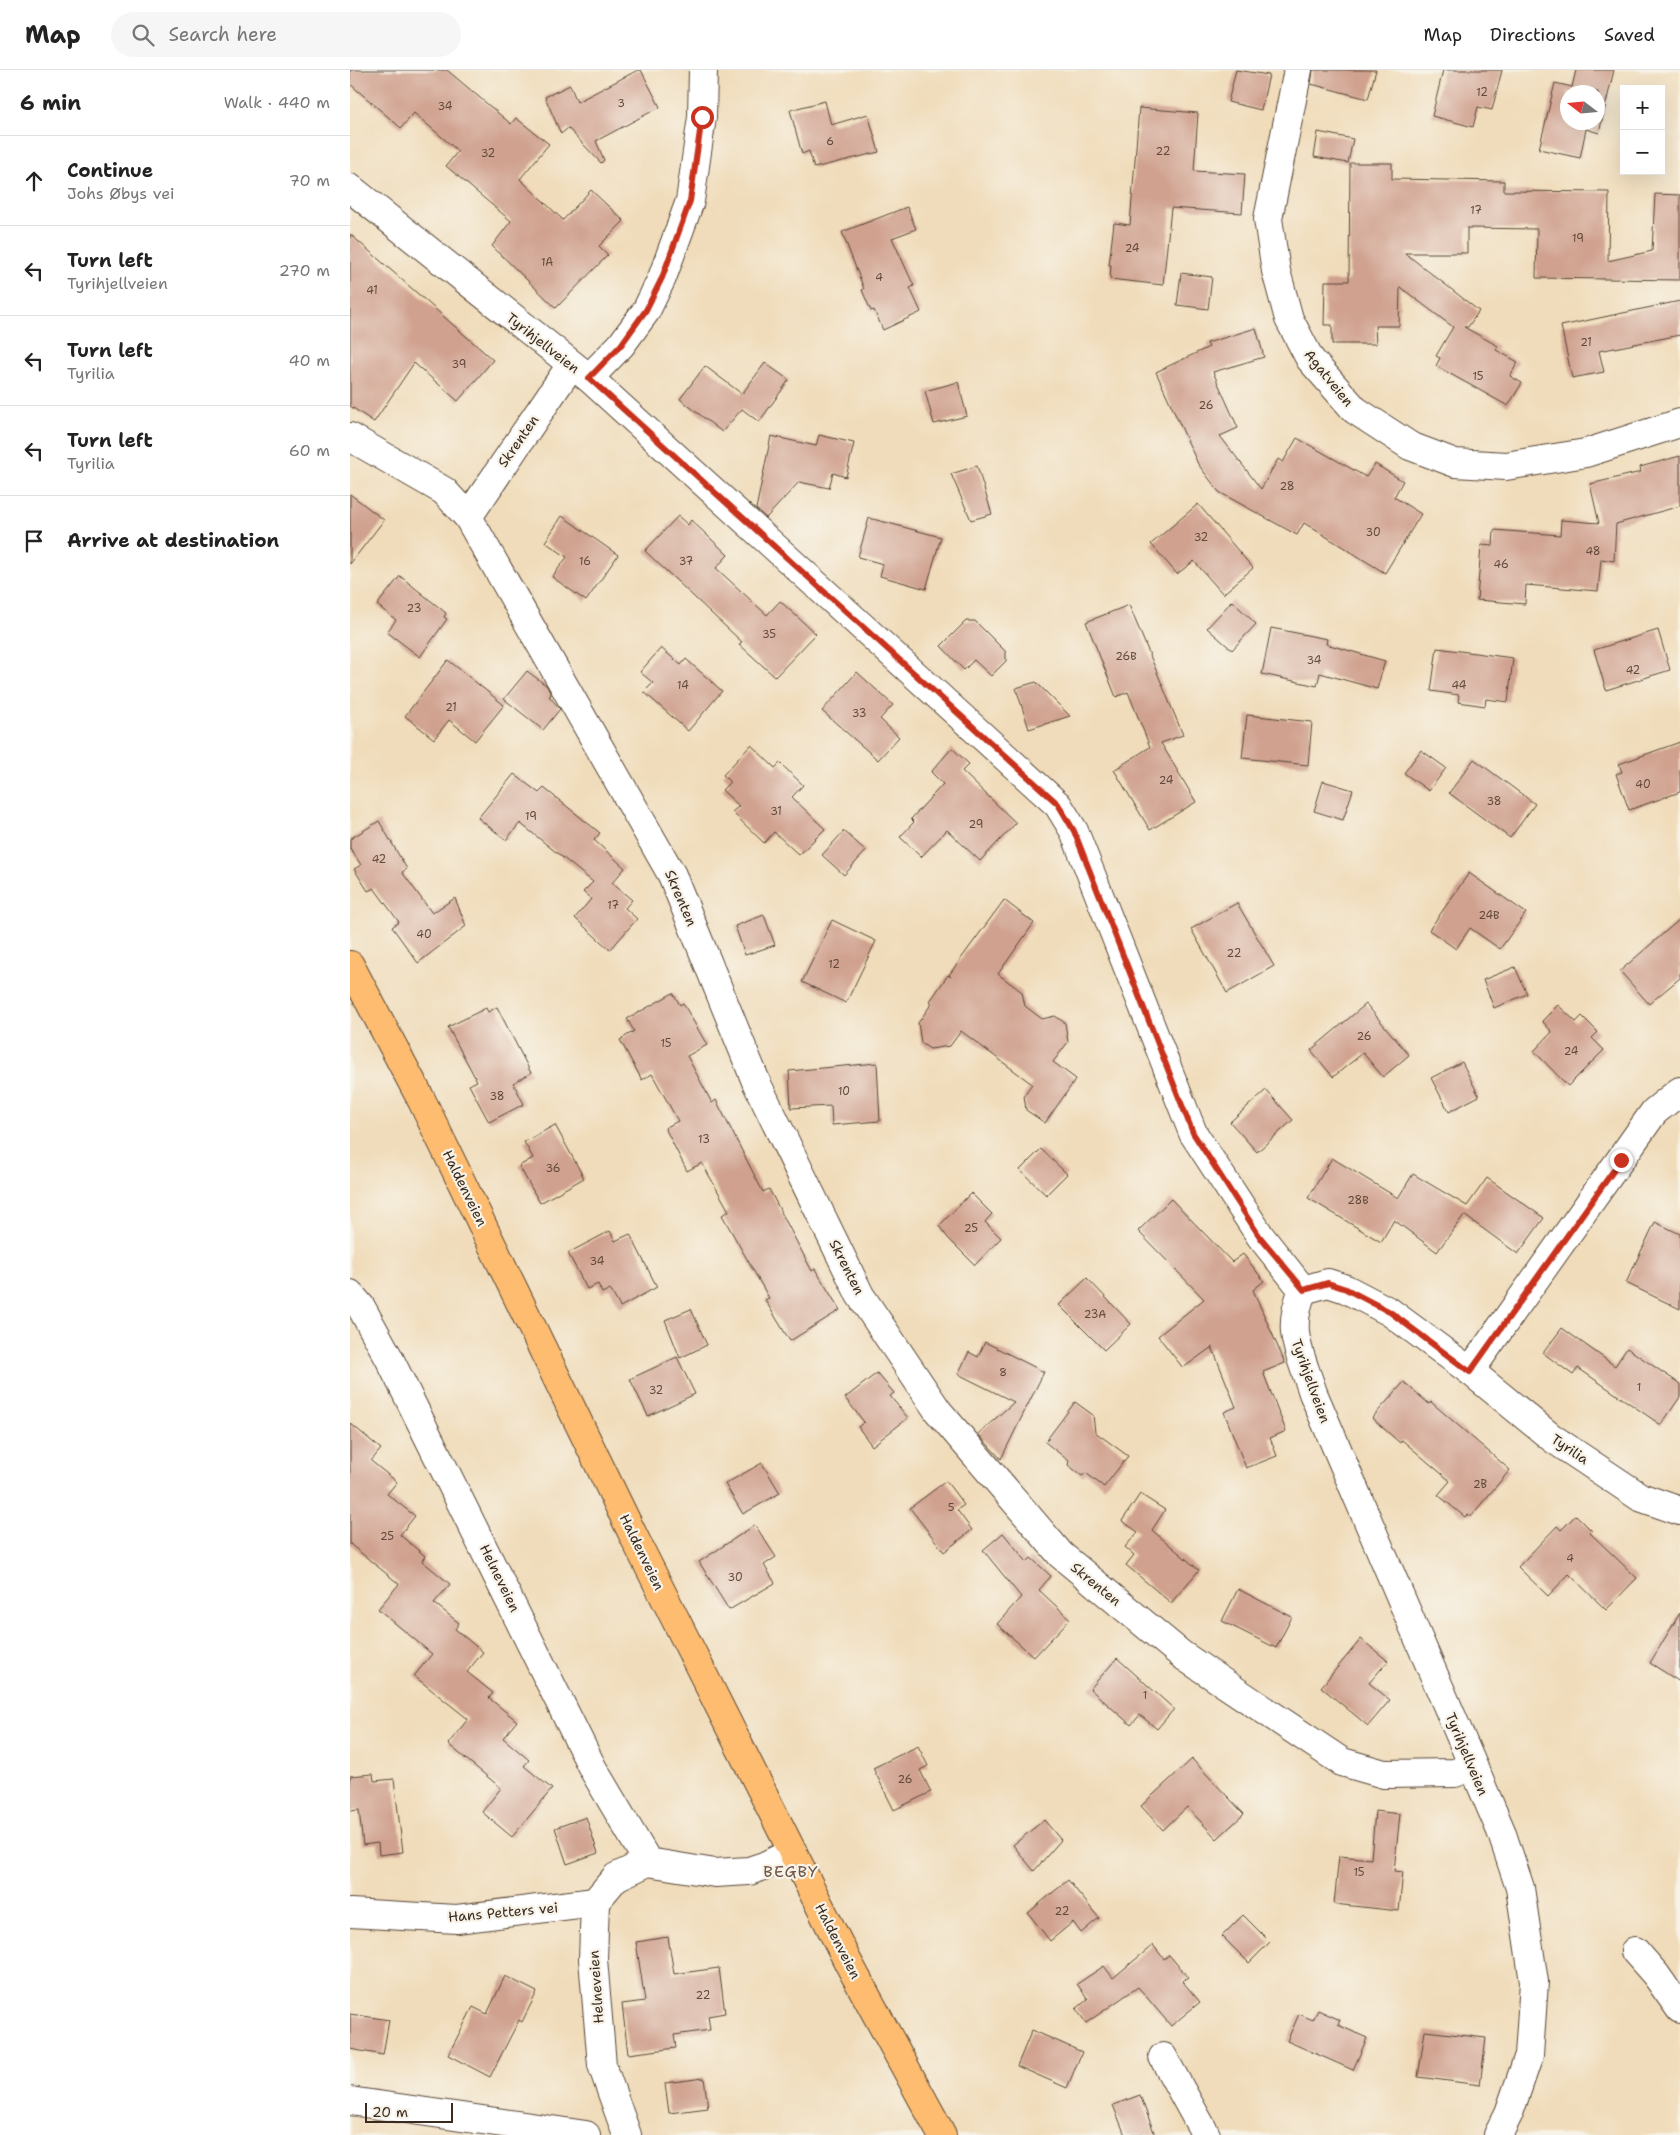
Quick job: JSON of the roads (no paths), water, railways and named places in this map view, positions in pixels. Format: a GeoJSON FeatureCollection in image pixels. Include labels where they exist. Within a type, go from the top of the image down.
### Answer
{"type":"FeatureCollection","features":[{"type":"Feature","properties":{"kind":"main road","name":"Haldenveien"},"geometry":{"type":"LineString","coordinates":[[350,965],[422,1101],[639,1547],[849,1964],[942,2135]]}},
{"type":"Feature","properties":{"kind":"street","name":"Skrenten"},"geometry":{"type":"LineString","coordinates":[[468,517],[580,372],[621,345],[646,310],[662,278],[690,201],[702,117],[703,70]]}},
{"type":"Feature","properties":{"kind":"street","name":"Agatveien"},"geometry":{"type":"LineString","coordinates":[[1298,70],[1268,219],[1276,271],[1289,319],[1310,359],[1355,410],[1410,446],[1455,463],[1506,466],[1586,453],[1680,423]]}},
{"type":"Feature","properties":{"kind":"street","name":"Tyrihjellveien"},"geometry":{"type":"LineString","coordinates":[[350,188],[580,372],[1058,804],[1074,831],[1193,1133],[1260,1237],[1304,1290],[1295,1308],[1294,1332],[1313,1392],[1501,1832],[1520,1888],[1534,1982],[1529,2055],[1509,2113],[1498,2135]]}},
{"type":"Feature","properties":{"kind":"street","name":"Skrenten"},"geometry":{"type":"LineString","coordinates":[[350,437],[444,490],[468,517],[672,875],[756,1084],[860,1294],[938,1411],[1061,1555],[1182,1655],[1342,1762],[1384,1774],[1455,1773],[1472,1766]]}},
{"type":"Feature","properties":{"kind":"street"},"geometry":{"type":"LineString","coordinates":[[1470,1372],[1654,1112],[1680,1091]]}},
{"type":"Feature","properties":{"kind":"street","name":"Tyrilia"},"geometry":{"type":"LineString","coordinates":[[1304,1290],[1328,1283],[1346,1289],[1390,1312],[1470,1372],[1552,1438],[1640,1497],[1680,1511]]}},
{"type":"Feature","properties":{"kind":"street","name":"Helneveien"},"geometry":{"type":"LineString","coordinates":[[350,1294],[361,1307],[389,1358],[593,1769],[648,1862]]}},
{"type":"Feature","properties":{"kind":"street"},"geometry":{"type":"LineString","coordinates":[[595,1902],[616,1877],[648,1862],[714,1873],[749,1871],[793,1852]]}},
{"type":"Feature","properties":{"kind":"street","name":"Helneveien"},"geometry":{"type":"LineString","coordinates":[[595,1902],[593,1959],[602,2065],[627,2135]]}},
{"type":"Feature","properties":{"kind":"street","name":"Hans Petters vei"},"geometry":{"type":"LineString","coordinates":[[350,1913],[457,1919],[595,1902]]}},
{"type":"Feature","properties":{"kind":"street"},"geometry":{"type":"LineString","coordinates":[[1635,1951],[1656,1975],[1680,2009]]}},
{"type":"Feature","properties":{"kind":"street"},"geometry":{"type":"LineString","coordinates":[[1163,2057],[1206,2135]]}},
{"type":"Feature","properties":{"kind":"street"},"geometry":{"type":"LineString","coordinates":[[350,2101],[586,2135]]}},
{"type":"Feature","properties":{"kind":"district","name":"BEGBY"},"geometry":{"type":"Point","coordinates":[791,1871]}}]}
